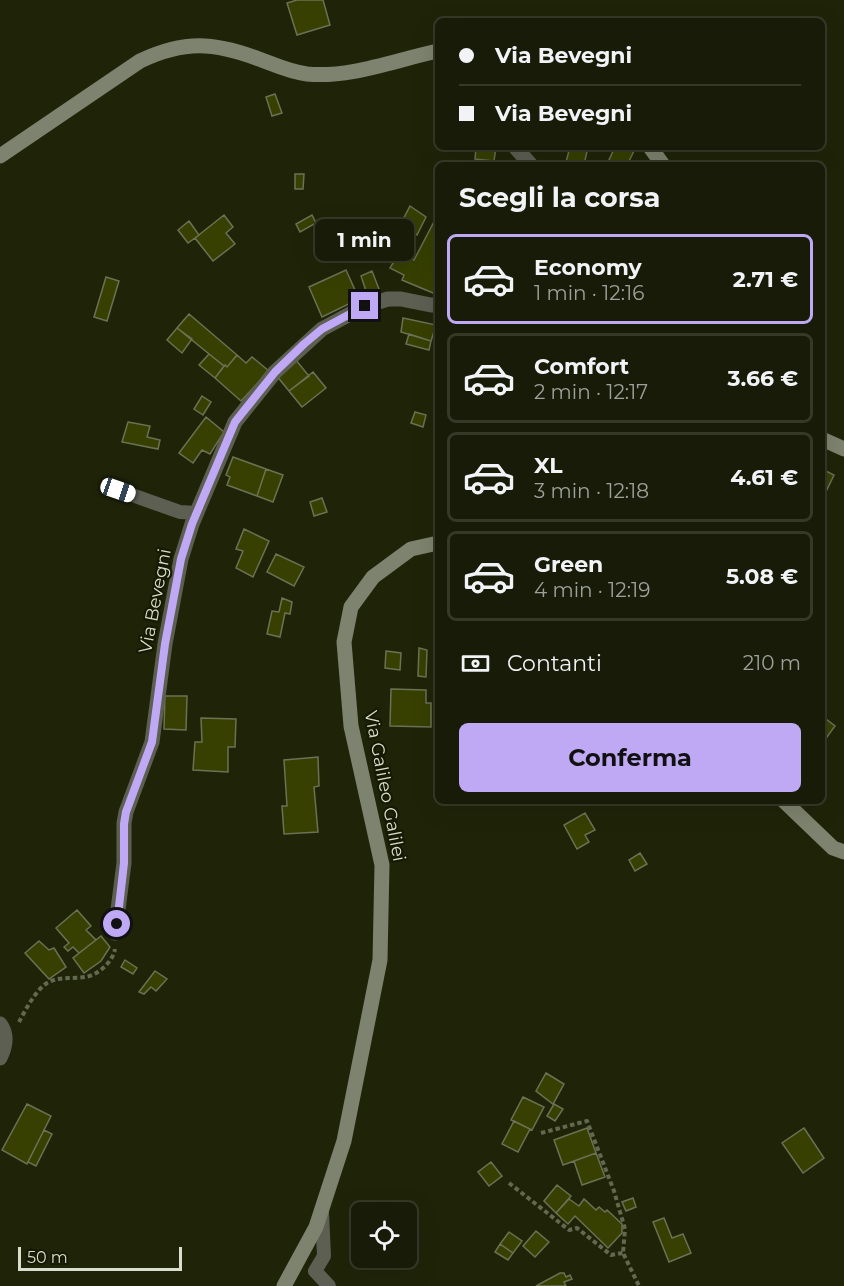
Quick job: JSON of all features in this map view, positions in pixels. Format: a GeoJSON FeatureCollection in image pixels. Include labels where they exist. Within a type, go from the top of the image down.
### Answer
{"type":"FeatureCollection","features":[{"type":"Feature","properties":{"kind":"main road"},"geometry":{"type":"LineString","coordinates":[[0,156],[140,61],[159,52],[178,47],[218,46],[304,74],[325,75],[347,73],[435,52]]}},
{"type":"Feature","properties":{"kind":"main road"},"geometry":{"type":"LineString","coordinates":[[825,440],[844,449]]}},
{"type":"Feature","properties":{"kind":"main road","name":"Via Galileo Galilei"},"geometry":{"type":"LineString","coordinates":[[284,1286],[316,1227],[344,1141],[380,960],[381,865],[351,726],[344,642],[351,607],[373,577],[411,549],[435,544]]}},
{"type":"Feature","properties":{"kind":"main road"},"geometry":{"type":"LineString","coordinates":[[787,804],[833,848],[844,852]]}},
{"type":"Feature","properties":{"kind":"street"},"geometry":{"type":"LineString","coordinates":[[518,150],[528,162]]}},
{"type":"Feature","properties":{"kind":"street","name":"Via Bevegni"},"geometry":{"type":"LineString","coordinates":[[115,933],[123,873],[126,812],[152,742],[165,644],[179,570],[197,513],[235,422],[275,372],[322,329],[365,306],[388,299],[435,305]]}},
{"type":"Feature","properties":{"kind":"street"},"geometry":{"type":"LineString","coordinates":[[0,1058],[6,1042],[3,1029]]}},
{"type":"Feature","properties":{"kind":"lane"},"geometry":{"type":"LineString","coordinates":[[118,490],[180,512],[197,513]]}},
{"type":"Feature","properties":{"kind":"lane"},"geometry":{"type":"LineString","coordinates":[[322,1208],[324,1256],[315,1271],[329,1286]]}},
{"type":"Feature","properties":{"kind":"path"},"geometry":{"type":"LineString","coordinates":[[3,1029],[18,1023],[40,989],[48,983],[70,978],[85,978],[111,961],[115,948],[115,933]]}},
{"type":"Feature","properties":{"kind":"path"},"geometry":{"type":"LineString","coordinates":[[542,1133],[587,1121],[615,1191],[625,1229],[623,1253],[639,1286]]}},
{"type":"Feature","properties":{"kind":"path"},"geometry":{"type":"LineString","coordinates":[[509,1183],[569,1230],[577,1228],[611,1255],[623,1253]]}},
{"type":"Feature","properties":{"kind":"building"},"geometry":{"type":"Polygon","coordinates":[[[297,0],[323,0],[330,25],[297,35],[287,3],[297,0]]]}},
{"type":"Feature","properties":{"kind":"building"},"geometry":{"type":"Polygon","coordinates":[[[275,94],[282,113],[272,116],[266,97],[275,94]]]}},
{"type":"Feature","properties":{"kind":"building"},"geometry":{"type":"Polygon","coordinates":[[[476,150],[496,150],[494,161],[475,159],[476,150]]]}},
{"type":"Feature","properties":{"kind":"building"},"geometry":{"type":"Polygon","coordinates":[[[569,150],[587,150],[585,162],[566,162],[569,150]]]}},
{"type":"Feature","properties":{"kind":"building"},"geometry":{"type":"Polygon","coordinates":[[[614,150],[634,150],[628,162],[609,160],[614,150]]]}},
{"type":"Feature","properties":{"kind":"building"},"geometry":{"type":"Polygon","coordinates":[[[295,174],[304,174],[303,189],[295,189],[295,174]]]}},
{"type":"Feature","properties":{"kind":"building"},"geometry":{"type":"Polygon","coordinates":[[[410,206],[426,217],[417,235],[414,233],[402,246],[387,235],[394,223],[400,225],[410,206]]]}},
{"type":"Feature","properties":{"kind":"building"},"geometry":{"type":"Polygon","coordinates":[[[224,215],[233,227],[226,233],[235,244],[213,261],[195,238],[224,215]]]}},
{"type":"Feature","properties":{"kind":"building"},"geometry":{"type":"Polygon","coordinates":[[[312,215],[316,223],[300,232],[296,224],[312,215]]]}},
{"type":"Feature","properties":{"kind":"building"},"geometry":{"type":"Polygon","coordinates":[[[435,220],[435,294],[402,280],[404,275],[390,268],[399,253],[414,260],[435,220]]]}},
{"type":"Feature","properties":{"kind":"building"},"geometry":{"type":"Polygon","coordinates":[[[189,221],[199,235],[188,243],[178,230],[189,221]]]}},
{"type":"Feature","properties":{"kind":"building"},"geometry":{"type":"Polygon","coordinates":[[[346,270],[359,299],[322,317],[309,287],[346,270]]]}},
{"type":"Feature","properties":{"kind":"building"},"geometry":{"type":"Polygon","coordinates":[[[372,271],[379,289],[367,294],[361,276],[372,271]]]}},
{"type":"Feature","properties":{"kind":"building"},"geometry":{"type":"Polygon","coordinates":[[[106,277],[119,281],[107,321],[94,317],[106,277]]]}},
{"type":"Feature","properties":{"kind":"building"},"geometry":{"type":"Polygon","coordinates":[[[189,314],[237,355],[227,367],[177,328],[189,314]]]}},
{"type":"Feature","properties":{"kind":"building"},"geometry":{"type":"Polygon","coordinates":[[[403,318],[435,325],[431,341],[401,332],[403,318]]]}},
{"type":"Feature","properties":{"kind":"building"},"geometry":{"type":"Polygon","coordinates":[[[177,328],[192,339],[182,353],[167,340],[177,328]]]}},
{"type":"Feature","properties":{"kind":"building"},"geometry":{"type":"Polygon","coordinates":[[[409,334],[431,341],[429,350],[406,344],[409,334]]]}},
{"type":"Feature","properties":{"kind":"building"},"geometry":{"type":"Polygon","coordinates":[[[209,354],[224,366],[215,378],[199,365],[209,354]]]}},
{"type":"Feature","properties":{"kind":"building"},"geometry":{"type":"Polygon","coordinates":[[[237,355],[246,363],[252,357],[269,371],[241,401],[215,378],[237,355]]]}},
{"type":"Feature","properties":{"kind":"building"},"geometry":{"type":"Polygon","coordinates":[[[295,359],[309,376],[289,391],[276,375],[295,359]]]}},
{"type":"Feature","properties":{"kind":"building"},"geometry":{"type":"Polygon","coordinates":[[[313,372],[326,388],[302,407],[289,391],[313,372]]]}},
{"type":"Feature","properties":{"kind":"building"},"geometry":{"type":"Polygon","coordinates":[[[202,396],[211,402],[203,415],[194,409],[202,396]]]}},
{"type":"Feature","properties":{"kind":"building"},"geometry":{"type":"Polygon","coordinates":[[[415,412],[426,415],[423,427],[411,423],[415,412]]]}},
{"type":"Feature","properties":{"kind":"building"},"geometry":{"type":"Polygon","coordinates":[[[206,417],[224,432],[210,454],[202,450],[193,463],[179,453],[206,417]]]}},
{"type":"Feature","properties":{"kind":"building"},"geometry":{"type":"Polygon","coordinates":[[[128,422],[150,426],[147,437],[160,440],[158,449],[122,442],[128,422]]]}},
{"type":"Feature","properties":{"kind":"building"},"geometry":{"type":"Polygon","coordinates":[[[233,457],[266,469],[257,496],[227,485],[230,477],[226,475],[233,457]]]}},
{"type":"Feature","properties":{"kind":"building"},"geometry":{"type":"Polygon","coordinates":[[[266,469],[283,475],[273,502],[257,496],[266,469]]]}},
{"type":"Feature","properties":{"kind":"building"},"geometry":{"type":"Polygon","coordinates":[[[825,470],[834,475],[825,494],[825,470]]]}},
{"type":"Feature","properties":{"kind":"building"},"geometry":{"type":"Polygon","coordinates":[[[322,498],[327,512],[314,516],[310,502],[322,498]]]}},
{"type":"Feature","properties":{"kind":"building"},"geometry":{"type":"Polygon","coordinates":[[[244,529],[269,541],[253,577],[236,568],[243,551],[236,549],[244,529]]]}},
{"type":"Feature","properties":{"kind":"building"},"geometry":{"type":"Polygon","coordinates":[[[276,554],[304,567],[294,586],[267,572],[276,554]]]}},
{"type":"Feature","properties":{"kind":"building"},"geometry":{"type":"Polygon","coordinates":[[[282,598],[292,602],[290,614],[285,613],[280,637],[267,634],[272,611],[279,612],[282,598]]]}},
{"type":"Feature","properties":{"kind":"building"},"geometry":{"type":"Polygon","coordinates":[[[419,648],[427,650],[426,677],[418,676],[419,648]]]}},
{"type":"Feature","properties":{"kind":"building"},"geometry":{"type":"Polygon","coordinates":[[[386,651],[401,653],[400,670],[385,668],[386,651]]]}},
{"type":"Feature","properties":{"kind":"building"},"geometry":{"type":"Polygon","coordinates":[[[391,689],[426,690],[426,703],[431,703],[431,727],[390,726],[391,689]]]}},
{"type":"Feature","properties":{"kind":"building"},"geometry":{"type":"Polygon","coordinates":[[[165,696],[187,696],[186,730],[164,729],[165,696]]]}},
{"type":"Feature","properties":{"kind":"building"},"geometry":{"type":"Polygon","coordinates":[[[201,718],[236,719],[235,747],[228,747],[228,772],[193,770],[195,742],[202,742],[201,718]]]}},
{"type":"Feature","properties":{"kind":"building"},"geometry":{"type":"Polygon","coordinates":[[[825,718],[835,726],[825,740],[825,718]]]}},
{"type":"Feature","properties":{"kind":"building"},"geometry":{"type":"Polygon","coordinates":[[[318,757],[319,786],[314,787],[318,832],[284,834],[282,806],[287,806],[284,760],[318,757]]]}},
{"type":"Feature","properties":{"kind":"building"},"geometry":{"type":"Polygon","coordinates":[[[585,813],[595,830],[585,835],[589,842],[577,849],[564,825],[585,813]]]}},
{"type":"Feature","properties":{"kind":"building"},"geometry":{"type":"Polygon","coordinates":[[[640,853],[647,864],[635,871],[629,860],[640,853]]]}},
{"type":"Feature","properties":{"kind":"building"},"geometry":{"type":"Polygon","coordinates":[[[77,910],[91,926],[86,930],[96,940],[79,953],[73,947],[68,951],[64,947],[69,943],[56,928],[77,910]]]}},
{"type":"Feature","properties":{"kind":"building"},"geometry":{"type":"Polygon","coordinates":[[[101,936],[110,947],[101,961],[84,973],[73,958],[101,936]]]}},
{"type":"Feature","properties":{"kind":"building"},"geometry":{"type":"Polygon","coordinates":[[[39,941],[49,950],[54,948],[66,967],[49,979],[25,953],[39,941]]]}},
{"type":"Feature","properties":{"kind":"building"},"geometry":{"type":"Polygon","coordinates":[[[125,960],[137,968],[133,974],[121,967],[125,960]]]}},
{"type":"Feature","properties":{"kind":"building"},"geometry":{"type":"Polygon","coordinates":[[[155,971],[167,979],[156,991],[151,987],[144,994],[139,992],[155,971]]]}},
{"type":"Feature","properties":{"kind":"building"},"geometry":{"type":"Polygon","coordinates":[[[546,1073],[564,1084],[553,1104],[536,1091],[546,1073]]]}},
{"type":"Feature","properties":{"kind":"building"},"geometry":{"type":"Polygon","coordinates":[[[523,1097],[544,1107],[532,1130],[511,1120],[523,1097]]]}},
{"type":"Feature","properties":{"kind":"building"},"geometry":{"type":"Polygon","coordinates":[[[27,1104],[51,1116],[27,1164],[2,1150],[27,1104]]]}},
{"type":"Feature","properties":{"kind":"building"},"geometry":{"type":"Polygon","coordinates":[[[554,1104],[563,1109],[555,1121],[547,1116],[554,1104]]]}},
{"type":"Feature","properties":{"kind":"building"},"geometry":{"type":"Polygon","coordinates":[[[514,1121],[530,1129],[518,1152],[502,1144],[514,1121]]]}},
{"type":"Feature","properties":{"kind":"building"},"geometry":{"type":"Polygon","coordinates":[[[587,1128],[596,1153],[563,1165],[554,1140],[587,1128]]]}},
{"type":"Feature","properties":{"kind":"building"},"geometry":{"type":"Polygon","coordinates":[[[804,1128],[824,1158],[803,1173],[782,1143],[804,1128]]]}},
{"type":"Feature","properties":{"kind":"building"},"geometry":{"type":"Polygon","coordinates":[[[44,1130],[52,1134],[36,1166],[28,1162],[44,1130]]]}},
{"type":"Feature","properties":{"kind":"building"},"geometry":{"type":"Polygon","coordinates":[[[596,1153],[605,1177],[582,1185],[574,1161],[596,1153]]]}},
{"type":"Feature","properties":{"kind":"building"},"geometry":{"type":"Polygon","coordinates":[[[491,1162],[502,1176],[489,1186],[478,1172],[491,1162]]]}},
{"type":"Feature","properties":{"kind":"building"},"geometry":{"type":"Polygon","coordinates":[[[557,1185],[571,1196],[556,1213],[544,1201],[557,1185]]]}},
{"type":"Feature","properties":{"kind":"building"},"geometry":{"type":"Polygon","coordinates":[[[633,1198],[636,1207],[626,1211],[622,1202],[633,1198]]]}},
{"type":"Feature","properties":{"kind":"building"},"geometry":{"type":"Polygon","coordinates":[[[569,1199],[579,1206],[584,1199],[596,1210],[599,1207],[605,1212],[607,1210],[622,1224],[622,1233],[608,1248],[575,1216],[568,1224],[556,1213],[569,1199]]]}},
{"type":"Feature","properties":{"kind":"building"},"geometry":{"type":"Polygon","coordinates":[[[664,1218],[672,1238],[683,1234],[691,1253],[669,1262],[653,1222],[664,1218]]]}},
{"type":"Feature","properties":{"kind":"building"},"geometry":{"type":"Polygon","coordinates":[[[536,1231],[549,1242],[535,1257],[523,1246],[536,1231]]]}},
{"type":"Feature","properties":{"kind":"building"},"geometry":{"type":"Polygon","coordinates":[[[509,1232],[522,1241],[513,1253],[500,1244],[509,1232]]]}},
{"type":"Feature","properties":{"kind":"building"},"geometry":{"type":"Polygon","coordinates":[[[500,1244],[513,1253],[508,1260],[495,1252],[500,1244]]]}},
{"type":"Feature","properties":{"kind":"building"},"geometry":{"type":"Polygon","coordinates":[[[564,1273],[566,1277],[570,1275],[572,1279],[564,1282],[566,1286],[536,1286],[564,1273]]]}},
{"type":"Feature","properties":{"kind":"route"},"geometry":{"type":"LineString","coordinates":[[117,924],[124,863],[126,812],[152,742],[165,644],[181,559],[192,524],[235,422],[275,372],[304,344],[322,329],[365,306]]}}]}
